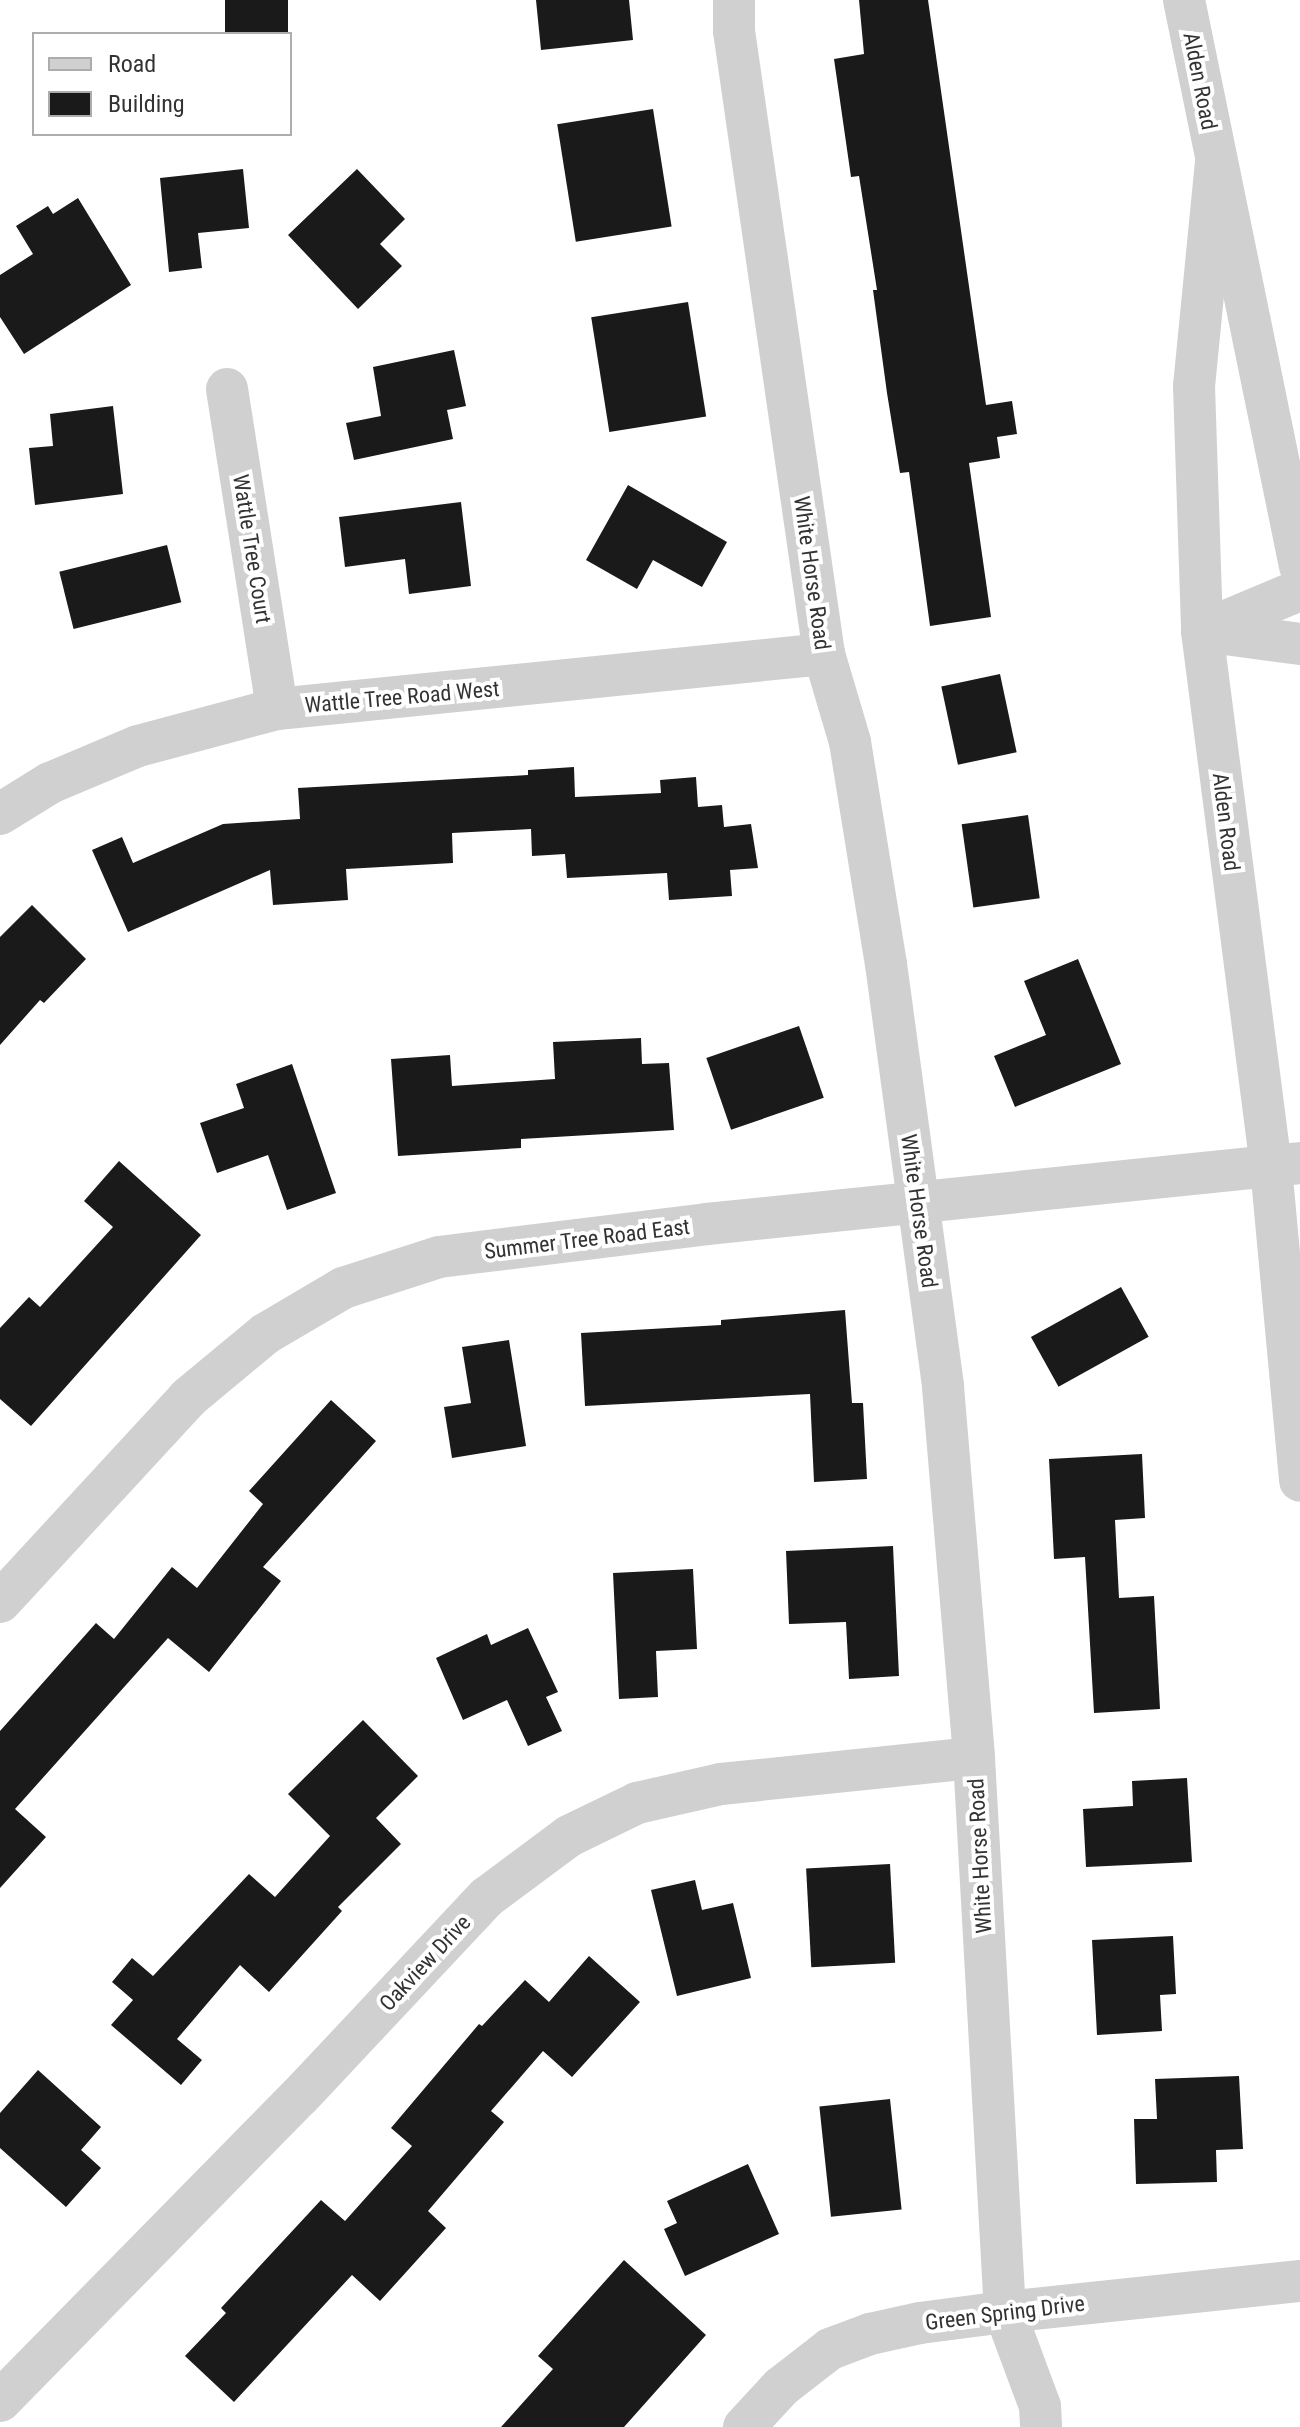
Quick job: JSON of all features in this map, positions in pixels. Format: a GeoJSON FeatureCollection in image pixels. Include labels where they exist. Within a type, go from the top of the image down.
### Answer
{"type":"FeatureCollection","features":[{"type":"Feature","properties":{"kind":"street","name":"White Horse Road"},"geometry":{"type":"LineString","coordinates":[[734,0],[734,31],[824,654],[850,742],[886,964],[943,1387],[974,1758],[1005,2312],[1040,2406],[1041,2427]]}},
{"type":"Feature","properties":{"kind":"street","name":"Alden Road"},"geometry":{"type":"LineString","coordinates":[[1184,0],[1300,566]]}},
{"type":"Feature","properties":{"kind":"street","name":"Alden Road"},"geometry":{"type":"LineString","coordinates":[[1216,162],[1194,386],[1202,631],[1285,1165],[1300,1481]]}},
{"type":"Feature","properties":{"kind":"street","name":"Wattle Tree Court"},"geometry":{"type":"LineString","coordinates":[[227,389],[277,709]]}},
{"type":"Feature","properties":{"kind":"street"},"geometry":{"type":"LineString","coordinates":[[1202,631],[1300,590]]}},
{"type":"Feature","properties":{"kind":"street"},"geometry":{"type":"LineString","coordinates":[[1202,631],[1300,644]]}},
{"type":"Feature","properties":{"kind":"street","name":"Wattle Tree Road West"},"geometry":{"type":"LineString","coordinates":[[0,814],[50,783],[138,746],[277,709],[824,654]]}},
{"type":"Feature","properties":{"kind":"street","name":"Summer Tree Road East"},"geometry":{"type":"LineString","coordinates":[[0,1602],[188,1398],[265,1334],[343,1288],[439,1257],[918,1201],[1285,1165]]}},
{"type":"Feature","properties":{"kind":"street","name":"Oakview Drive"},"geometry":{"type":"LineString","coordinates":[[0,2401],[300,2096],[487,1897],[569,1836],[637,1803],[721,1784],[974,1758]]}},
{"type":"Feature","properties":{"kind":"street","name":"Green Spring Drive"},"geometry":{"type":"LineString","coordinates":[[744,2427],[781,2387],[830,2349],[870,2334],[920,2323],[1005,2312],[1300,2281]]}},
{"type":"Feature","properties":{"kind":"building"},"geometry":{"type":"Polygon","coordinates":[[[225,0],[288,0],[288,32],[225,32],[225,0]]]}},
{"type":"Feature","properties":{"kind":"building"},"geometry":{"type":"Polygon","coordinates":[[[536,0],[629,0],[633,40],[541,50],[536,0]]]}},
{"type":"Feature","properties":{"kind":"building"},"geometry":{"type":"Polygon","coordinates":[[[859,0],[928,0],[986,405],[1012,401],[1017,434],[997,437],[1000,458],[969,463],[991,617],[930,626],[909,472],[900,473],[887,393],[873,290],[877,290],[859,176],[851,177],[834,59],[864,54],[859,0]]]}},
{"type":"Feature","properties":{"kind":"building"},"geometry":{"type":"Polygon","coordinates":[[[653,109],[672,227],[576,242],[557,124],[653,109]]]}},
{"type":"Feature","properties":{"kind":"building"},"geometry":{"type":"Polygon","coordinates":[[[243,169],[249,228],[198,233],[202,268],[169,272],[160,178],[243,169]]]}},
{"type":"Feature","properties":{"kind":"building"},"geometry":{"type":"Polygon","coordinates":[[[357,169],[405,219],[380,244],[402,266],[358,309],[288,235],[357,169]]]}},
{"type":"Feature","properties":{"kind":"building"},"geometry":{"type":"Polygon","coordinates":[[[78,198],[131,285],[24,354],[0,317],[0,275],[33,254],[16,226],[48,206],[53,214],[78,198]]]}},
{"type":"Feature","properties":{"kind":"building"},"geometry":{"type":"Polygon","coordinates":[[[688,302],[706,417],[609,432],[591,317],[688,302]]]}},
{"type":"Feature","properties":{"kind":"building"},"geometry":{"type":"Polygon","coordinates":[[[454,350],[466,406],[447,410],[453,439],[354,460],[346,423],[381,416],[373,367],[454,350]]]}},
{"type":"Feature","properties":{"kind":"building"},"geometry":{"type":"Polygon","coordinates":[[[113,406],[123,494],[35,505],[29,448],[53,446],[50,414],[113,406]]]}},
{"type":"Feature","properties":{"kind":"building"},"geometry":{"type":"Polygon","coordinates":[[[628,485],[727,542],[702,587],[653,560],[637,589],[586,560],[628,485]]]}},
{"type":"Feature","properties":{"kind":"building"},"geometry":{"type":"Polygon","coordinates":[[[461,502],[471,586],[409,594],[405,559],[345,567],[339,517],[461,502]]]}},
{"type":"Feature","properties":{"kind":"building"},"geometry":{"type":"Polygon","coordinates":[[[167,545],[181,602],[74,629],[59,572],[167,545]]]}},
{"type":"Feature","properties":{"kind":"building"},"geometry":{"type":"Polygon","coordinates":[[[1000,674],[1017,752],[958,765],[941,686],[1000,674]]]}},
{"type":"Feature","properties":{"kind":"building"},"geometry":{"type":"Polygon","coordinates":[[[574,767],[575,797],[661,793],[660,780],[696,777],[698,807],[722,805],[724,827],[751,824],[758,868],[730,870],[732,896],[669,900],[667,873],[567,878],[565,854],[532,856],[531,829],[452,833],[453,863],[346,869],[348,900],[273,905],[270,870],[128,932],[92,850],[122,837],[133,863],[223,824],[300,819],[298,788],[528,775],[528,770],[574,767]]]}},
{"type":"Feature","properties":{"kind":"building"},"geometry":{"type":"Polygon","coordinates":[[[1028,815],[1040,898],[973,908],[962,824],[1028,815]]]}},
{"type":"Feature","properties":{"kind":"building"},"geometry":{"type":"Polygon","coordinates":[[[32,905],[86,959],[44,1003],[40,1000],[0,1045],[0,937],[32,905]]]}},
{"type":"Feature","properties":{"kind":"building"},"geometry":{"type":"Polygon","coordinates":[[[1078,959],[1121,1064],[1015,1107],[994,1056],[1046,1035],[1024,981],[1078,959]]]}},
{"type":"Feature","properties":{"kind":"building"},"geometry":{"type":"Polygon","coordinates":[[[799,1026],[824,1098],[731,1130],[706,1058],[799,1026]]]}},
{"type":"Feature","properties":{"kind":"building"},"geometry":{"type":"Polygon","coordinates":[[[641,1038],[642,1064],[669,1063],[674,1130],[521,1139],[521,1148],[398,1156],[391,1059],[450,1055],[452,1086],[555,1079],[553,1042],[641,1038]]]}},
{"type":"Feature","properties":{"kind":"building"},"geometry":{"type":"Polygon","coordinates":[[[292,1064],[336,1193],[287,1210],[268,1155],[217,1173],[200,1123],[244,1108],[236,1084],[292,1064]]]}},
{"type":"Feature","properties":{"kind":"building"},"geometry":{"type":"Polygon","coordinates":[[[119,1161],[201,1235],[31,1426],[0,1399],[0,1328],[29,1297],[40,1307],[113,1227],[84,1201],[119,1161]]]}},
{"type":"Feature","properties":{"kind":"building"},"geometry":{"type":"Polygon","coordinates":[[[1121,1287],[1149,1337],[1059,1387],[1031,1337],[1121,1287]]]}},
{"type":"Feature","properties":{"kind":"building"},"geometry":{"type":"Polygon","coordinates":[[[845,1310],[852,1403],[863,1403],[867,1479],[814,1482],[810,1394],[585,1406],[581,1333],[721,1325],[721,1320],[845,1310]]]}},
{"type":"Feature","properties":{"kind":"building"},"geometry":{"type":"Polygon","coordinates":[[[509,1340],[526,1446],[452,1458],[444,1407],[471,1403],[462,1347],[509,1340]]]}},
{"type":"Feature","properties":{"kind":"building"},"geometry":{"type":"Polygon","coordinates":[[[331,1400],[376,1441],[263,1567],[281,1581],[209,1672],[168,1638],[15,1809],[46,1837],[0,1888],[0,1731],[96,1623],[114,1639],[172,1567],[197,1588],[263,1504],[249,1491],[331,1400]]]}},
{"type":"Feature","properties":{"kind":"building"},"geometry":{"type":"Polygon","coordinates":[[[1142,1454],[1145,1518],[1115,1520],[1119,1598],[1154,1596],[1160,1709],[1094,1713],[1085,1557],[1054,1559],[1049,1459],[1142,1454]]]}},
{"type":"Feature","properties":{"kind":"building"},"geometry":{"type":"Polygon","coordinates":[[[893,1546],[899,1676],[849,1679],[846,1622],[789,1624],[786,1551],[893,1546]]]}},
{"type":"Feature","properties":{"kind":"building"},"geometry":{"type":"Polygon","coordinates":[[[693,1569],[697,1649],[656,1651],[658,1697],[619,1699],[613,1573],[693,1569]]]}},
{"type":"Feature","properties":{"kind":"building"},"geometry":{"type":"Polygon","coordinates":[[[528,1628],[558,1692],[546,1697],[562,1731],[528,1746],[507,1700],[463,1720],[436,1658],[487,1634],[491,1645],[528,1628]]]}},
{"type":"Feature","properties":{"kind":"building"},"geometry":{"type":"Polygon","coordinates":[[[363,1720],[418,1776],[376,1818],[401,1844],[338,1907],[342,1911],[269,1992],[240,1965],[177,2039],[202,2060],[181,2085],[111,2025],[133,2000],[112,1982],[132,1958],[153,1976],[249,1874],[275,1897],[330,1836],[288,1794],[363,1720]]]}},
{"type":"Feature","properties":{"kind":"building"},"geometry":{"type":"Polygon","coordinates":[[[1187,1778],[1192,1862],[1086,1867],[1083,1809],[1133,1806],[1132,1781],[1187,1778]]]}},
{"type":"Feature","properties":{"kind":"building"},"geometry":{"type":"Polygon","coordinates":[[[890,1864],[895,1963],[811,1967],[806,1868],[890,1864]]]}},
{"type":"Feature","properties":{"kind":"building"},"geometry":{"type":"Polygon","coordinates":[[[695,1880],[702,1910],[733,1903],[751,1978],[677,1996],[651,1890],[695,1880]]]}},
{"type":"Feature","properties":{"kind":"building"},"geometry":{"type":"Polygon","coordinates":[[[1173,1936],[1176,1994],[1160,1995],[1162,2031],[1097,2035],[1092,1940],[1173,1936]]]}},
{"type":"Feature","properties":{"kind":"building"},"geometry":{"type":"Polygon","coordinates":[[[589,1956],[640,2002],[572,2077],[543,2051],[491,2111],[504,2122],[428,2211],[446,2228],[380,2301],[352,2275],[234,2402],[185,2356],[226,2313],[221,2308],[321,2200],[345,2221],[412,2146],[391,2128],[479,2024],[482,2026],[525,1980],[549,2002],[589,1956]]]}},
{"type":"Feature","properties":{"kind":"building"},"geometry":{"type":"Polygon","coordinates":[[[38,2070],[101,2127],[81,2150],[101,2168],[66,2207],[0,2148],[0,2113],[38,2070]]]}},
{"type":"Feature","properties":{"kind":"building"},"geometry":{"type":"Polygon","coordinates":[[[1239,2076],[1243,2149],[1216,2150],[1217,2182],[1136,2184],[1134,2119],[1157,2119],[1155,2079],[1239,2076]]]}},
{"type":"Feature","properties":{"kind":"building"},"geometry":{"type":"Polygon","coordinates":[[[890,2099],[902,2209],[831,2217],[819,2106],[890,2099]]]}},
{"type":"Feature","properties":{"kind":"building"},"geometry":{"type":"Polygon","coordinates":[[[748,2164],[779,2234],[685,2276],[664,2229],[677,2223],[667,2201],[748,2164]]]}},
{"type":"Feature","properties":{"kind":"building"},"geometry":{"type":"Polygon","coordinates":[[[624,2260],[706,2335],[624,2427],[501,2427],[553,2369],[538,2356],[624,2260]]]}}]}
